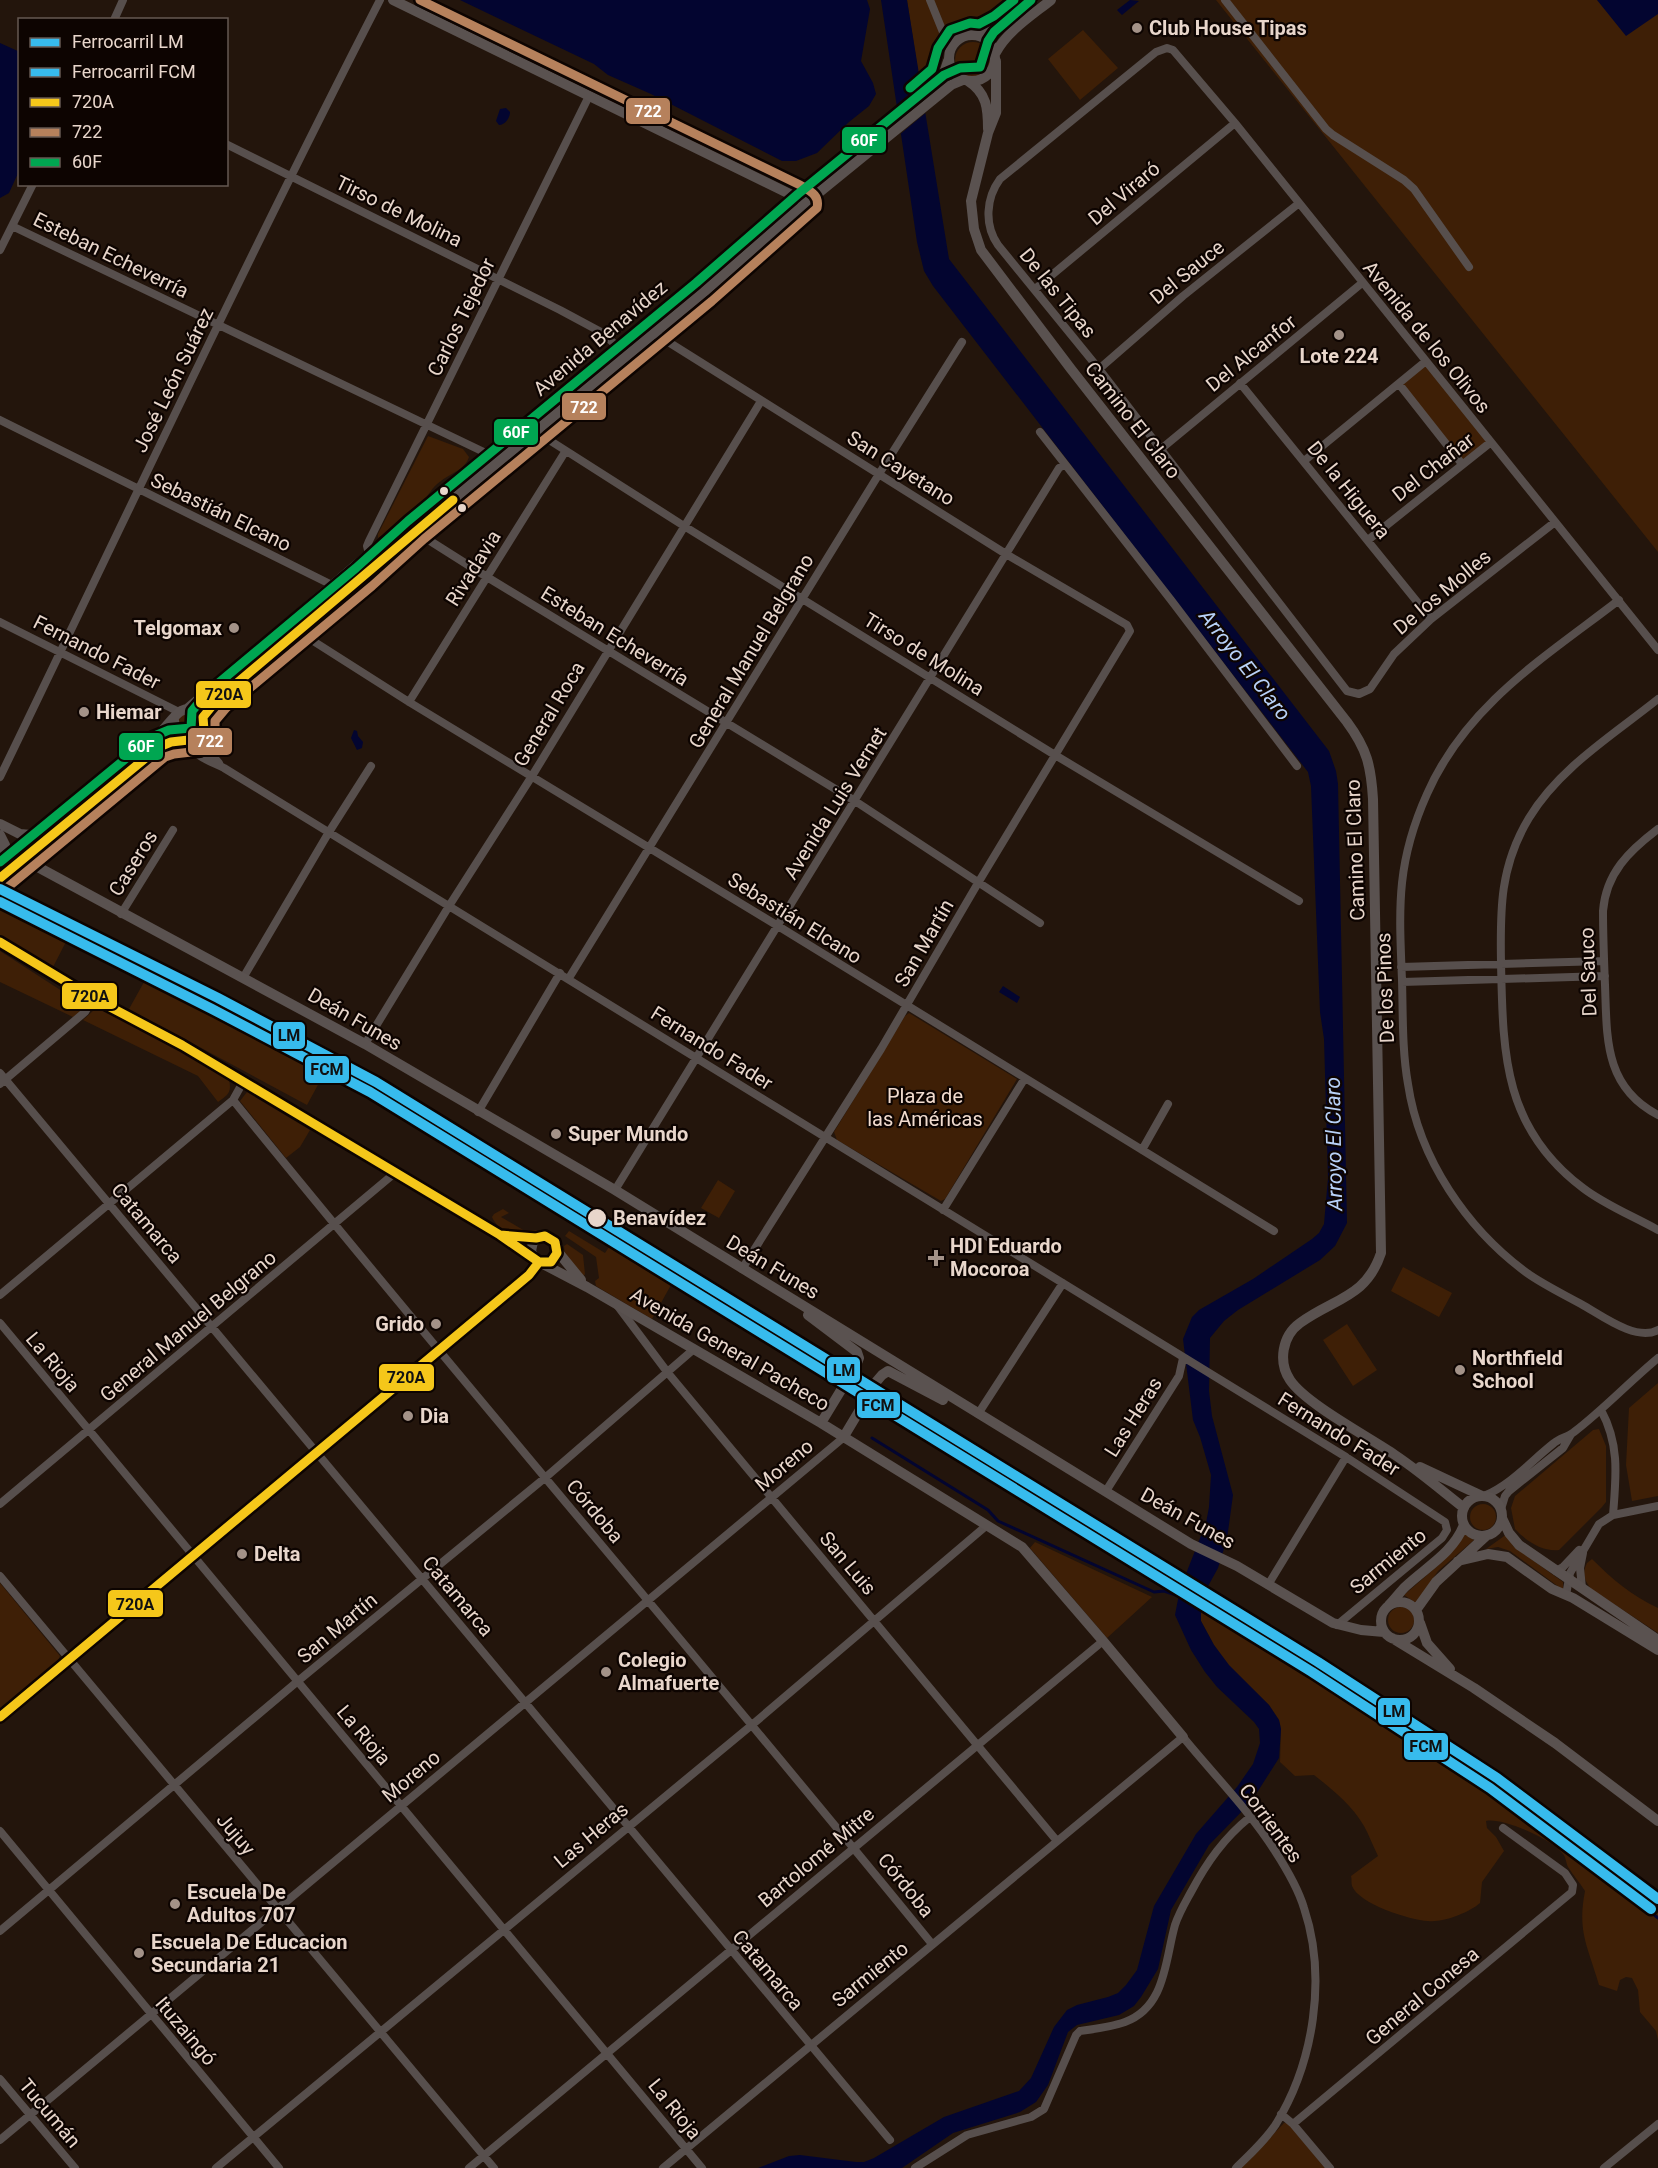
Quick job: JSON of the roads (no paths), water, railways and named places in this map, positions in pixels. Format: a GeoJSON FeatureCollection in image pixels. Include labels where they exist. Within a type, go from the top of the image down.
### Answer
{"type":"FeatureCollection","features":[{"type":"Feature","properties":{"kind":"street"},"geometry":{"type":"LineString","coordinates":[[115,18],[123,0]]}},
{"type":"Feature","properties":{"kind":"street","name":"José León Suárez"},"geometry":{"type":"LineString","coordinates":[[0,777],[290,175],[380,0]]}},
{"type":"Feature","properties":{"kind":"street"},"geometry":{"type":"LineString","coordinates":[[393,0],[806,203]]}},
{"type":"Feature","properties":{"kind":"street"},"geometry":{"type":"LineString","coordinates":[[930,0],[945,37],[952,45]]}},
{"type":"Feature","properties":{"kind":"street"},"geometry":{"type":"LineString","coordinates":[[1033,0],[1000,26],[981,36],[965,36],[952,45],[948,61],[956,76],[966,81],[983,79],[993,68],[995,58],[1010,34],[1051,0]]}},
{"type":"Feature","properties":{"kind":"street"},"geometry":{"type":"LineString","coordinates":[[1225,0],[1326,129],[1404,180],[1414,189],[1469,267]]}},
{"type":"Feature","properties":{"kind":"street"},"geometry":{"type":"LineString","coordinates":[[981,36],[993,47],[995,58]]}},
{"type":"Feature","properties":{"kind":"street","name":"Avenida de los Olivos"},"geometry":{"type":"LineString","coordinates":[[1167,48],[1177,54],[1235,123],[1658,650]]}},
{"type":"Feature","properties":{"kind":"street","name":"De las Tipas"},"geometry":{"type":"LineString","coordinates":[[1167,48],[1156,52],[1000,179],[995,186],[988,212],[993,238],[1099,369],[1344,688],[1359,694]]}},
{"type":"Feature","properties":{"kind":"street","name":"Camino El Claro"},"geometry":{"type":"LineString","coordinates":[[995,58],[996,113],[988,133],[971,201],[978,243],[986,258],[1078,379],[1360,739],[1369,761],[1373,799],[1381,1253],[1374,1271],[1364,1284],[1304,1320],[1291,1331],[1286,1339],[1283,1359],[1287,1375],[1303,1394],[1395,1455],[1464,1508]]}},
{"type":"Feature","properties":{"kind":"street","name":"Avenida Benavídez"},"geometry":{"type":"LineString","coordinates":[[2,859],[158,735],[332,585],[795,196],[943,76],[948,61]]}},
{"type":"Feature","properties":{"kind":"street","name":"Camino El Claro"},"geometry":{"type":"LineString","coordinates":[[966,81],[978,87],[985,100],[988,109],[988,133]]}},
{"type":"Feature","properties":{"kind":"street","name":"Avenida Benavídez"},"geometry":{"type":"LineString","coordinates":[[203,717],[217,699],[806,203],[951,85],[966,81]]}},
{"type":"Feature","properties":{"kind":"street","name":"Carlos Tejedor"},"geometry":{"type":"LineString","coordinates":[[369,554],[367,546],[369,541],[428,426],[498,278],[589,96]]}},
{"type":"Feature","properties":{"kind":"street","name":"Del Viraró"},"geometry":{"type":"LineString","coordinates":[[1035,289],[1235,123]]}},
{"type":"Feature","properties":{"kind":"street","name":"Tirso de Molina"},"geometry":{"type":"LineString","coordinates":[[228,145],[498,278],[601,332],[617,346]]}},
{"type":"Feature","properties":{"kind":"street"},"geometry":{"type":"LineString","coordinates":[[0,250],[32,186]]}},
{"type":"Feature","properties":{"kind":"street","name":"Del Sauce"},"geometry":{"type":"LineString","coordinates":[[1099,369],[1183,296],[1298,204]]}},
{"type":"Feature","properties":{"kind":"street","name":"Esteban Echeverría"},"geometry":{"type":"LineString","coordinates":[[12,226],[488,454]]}},
{"type":"Feature","properties":{"kind":"street","name":"Del Alcanfor"},"geometry":{"type":"LineString","coordinates":[[1161,449],[1362,283]]}},
{"type":"Feature","properties":{"kind":"street","name":"San Cayetano"},"geometry":{"type":"LineString","coordinates":[[654,333],[1006,554],[1127,625],[1130,631]]}},
{"type":"Feature","properties":{"kind":"street","name":"General Manuel Belgrano"},"geometry":{"type":"LineString","coordinates":[[569,978],[962,342]]}},
{"type":"Feature","properties":{"kind":"street"},"geometry":{"type":"LineString","coordinates":[[1304,461],[1426,361]]}},
{"type":"Feature","properties":{"kind":"street","name":"De la Higuera"},"geometry":{"type":"LineString","coordinates":[[1240,383],[1431,619]]}},
{"type":"Feature","properties":{"kind":"street"},"geometry":{"type":"LineString","coordinates":[[1399,384],[1462,464]]}},
{"type":"Feature","properties":{"kind":"street","name":"General Roca"},"geometry":{"type":"LineString","coordinates":[[364,1044],[532,776],[761,401]]}},
{"type":"Feature","properties":{"kind":"street","name":"Sebastián Elcano"},"geometry":{"type":"LineString","coordinates":[[0,420],[332,585]]}},
{"type":"Feature","properties":{"kind":"street","name":"Tirso de Molina"},"geometry":{"type":"LineString","coordinates":[[535,431],[565,452],[1055,755],[1299,901]]}},
{"type":"Feature","properties":{"kind":"street"},"geometry":{"type":"LineString","coordinates":[[1040,432],[1297,766]]}},
{"type":"Feature","properties":{"kind":"street","name":"Del Chañar"},"geometry":{"type":"LineString","coordinates":[[1368,540],[1491,442]]}},
{"type":"Feature","properties":{"kind":"street","name":"Rivadavia"},"geometry":{"type":"LineString","coordinates":[[409,702],[565,452]]}},
{"type":"Feature","properties":{"kind":"street","name":"Avenida Luis Vernet"},"geometry":{"type":"LineString","coordinates":[[615,1191],[1059,468],[1065,464]]}},
{"type":"Feature","properties":{"kind":"street","name":"De los Molles"},"geometry":{"type":"LineString","coordinates":[[1359,694],[1370,689],[1394,654],[1431,619],[1555,522]]}},
{"type":"Feature","properties":{"kind":"street","name":"Esteban Echeverría"},"geometry":{"type":"LineString","coordinates":[[416,530],[487,577],[855,801],[1040,923]]}},
{"type":"Feature","properties":{"kind":"street","name":"De los Pinos"},"geometry":{"type":"LineString","coordinates":[[1618,600],[1501,691],[1472,720],[1448,753],[1427,792],[1415,821],[1404,861],[1400,890],[1399,937],[1403,1046],[1411,1101],[1430,1154],[1461,1207],[1479,1230],[1500,1251],[1539,1281],[1630,1330],[1645,1334],[1658,1330]]}},
{"type":"Feature","properties":{"kind":"street","name":"Fernando Fader"},"geometry":{"type":"LineString","coordinates":[[0,622],[180,714]]}},
{"type":"Feature","properties":{"kind":"street","name":"San Martín"},"geometry":{"type":"LineString","coordinates":[[742,1269],[826,1138],[1130,631]]}},
{"type":"Feature","properties":{"kind":"street","name":"Sebastián Elcano"},"geometry":{"type":"LineString","coordinates":[[299,632],[409,702],[1274,1231]]}},
{"type":"Feature","properties":{"kind":"street"},"geometry":{"type":"LineString","coordinates":[[1658,699],[1563,775],[1529,817],[1513,849],[1503,883],[1500,915],[1505,1048],[1509,1074],[1517,1101],[1533,1132],[1554,1161],[1582,1187],[1658,1230]]}},
{"type":"Feature","properties":{"kind":"street"},"geometry":{"type":"LineString","coordinates":[[0,878],[153,751],[165,744],[185,741],[197,739],[204,730],[203,717],[196,711],[180,714],[175,734],[185,741]]}},
{"type":"Feature","properties":{"kind":"street","name":"Fernando Fader"},"geometry":{"type":"LineString","coordinates":[[204,730],[207,749],[224,768]]}},
{"type":"Feature","properties":{"kind":"street","name":"Fernando Fader"},"geometry":{"type":"LineString","coordinates":[[185,741],[196,754],[224,768],[569,978],[1183,1358],[1346,1456],[1442,1518]]}},
{"type":"Feature","properties":{"kind":"street"},"geometry":{"type":"LineString","coordinates":[[243,978],[329,832],[371,766]]}},
{"type":"Feature","properties":{"kind":"street"},"geometry":{"type":"LineString","coordinates":[[0,824],[20,834],[31,836]]}},
{"type":"Feature","properties":{"kind":"street","name":"Del Sauco"},"geometry":{"type":"LineString","coordinates":[[1658,829],[1627,854],[1611,878],[1604,903],[1607,1043],[1613,1066],[1624,1086],[1642,1106],[1658,1115]]}},
{"type":"Feature","properties":{"kind":"street","name":"Caseros"},"geometry":{"type":"LineString","coordinates":[[121,914],[173,830]]}},
{"type":"Feature","properties":{"kind":"street"},"geometry":{"type":"LineString","coordinates":[[0,835],[5,845],[2,859]]}},
{"type":"Feature","properties":{"kind":"street","name":"Deán Funes"},"geometry":{"type":"LineString","coordinates":[[23,859],[364,1044],[615,1191],[1191,1544],[1227,1561],[1325,1619],[1340,1625],[1388,1635]]}},
{"type":"Feature","properties":{"kind":"street","name":"Avenida General Pacheco"},"geometry":{"type":"LineString","coordinates":[[0,942],[93,998],[182,1045],[396,1172],[500,1235],[539,1262],[588,1287],[821,1423],[1030,1555],[1183,1737]]}},
{"type":"Feature","properties":{"kind":"street"},"geometry":{"type":"LineString","coordinates":[[1401,967],[1604,961]]}},
{"type":"Feature","properties":{"kind":"street"},"geometry":{"type":"LineString","coordinates":[[478,1112],[560,973]]}},
{"type":"Feature","properties":{"kind":"street"},"geometry":{"type":"LineString","coordinates":[[1402,982],[1605,976]]}},
{"type":"Feature","properties":{"kind":"street"},"geometry":{"type":"LineString","coordinates":[[2,1079],[86,1012],[93,998]]}},
{"type":"Feature","properties":{"kind":"street"},"geometry":{"type":"LineString","coordinates":[[943,1210],[1025,1078]]}},
{"type":"Feature","properties":{"kind":"street","name":"Catamarca"},"geometry":{"type":"LineString","coordinates":[[2,1079],[109,1203],[890,2140]]}},
{"type":"Feature","properties":{"kind":"street"},"geometry":{"type":"LineString","coordinates":[[0,1295],[233,1100],[243,1082]]}},
{"type":"Feature","properties":{"kind":"street","name":"Córdoba"},"geometry":{"type":"LineString","coordinates":[[233,1100],[753,1724],[932,1944]]}},
{"type":"Feature","properties":{"kind":"street"},"geometry":{"type":"LineString","coordinates":[[1142,1150],[1168,1104]]}},
{"type":"Feature","properties":{"kind":"street","name":"General Manuel Belgrano"},"geometry":{"type":"LineString","coordinates":[[0,1504],[396,1172]]}},
{"type":"Feature","properties":{"kind":"street","name":"Avenida General Pacheco"},"geometry":{"type":"LineString","coordinates":[[500,1235],[536,1238]]}},
{"type":"Feature","properties":{"kind":"street"},"geometry":{"type":"LineString","coordinates":[[558,1252],[551,1262],[539,1262],[532,1256],[531,1246],[536,1238],[545,1236],[553,1239],[557,1244],[558,1252],[588,1287]]}},
{"type":"Feature","properties":{"kind":"street"},"geometry":{"type":"LineString","coordinates":[[0,1717],[529,1275],[539,1262]]}},
{"type":"Feature","properties":{"kind":"street"},"geometry":{"type":"LineString","coordinates":[[876,1382],[888,1371],[968,1413],[978,1414],[1063,1283]]}},
{"type":"Feature","properties":{"kind":"street","name":"San Luis"},"geometry":{"type":"LineString","coordinates":[[616,1304],[622,1315],[668,1373],[1057,1842]]}},
{"type":"Feature","properties":{"kind":"street"},"geometry":{"type":"LineString","coordinates":[[808,1309],[809,1317],[857,1352],[859,1358],[821,1423]]}},
{"type":"Feature","properties":{"kind":"street","name":"La Rioja"},"geometry":{"type":"LineString","coordinates":[[0,1323],[608,2052],[702,2168]]}},
{"type":"Feature","properties":{"kind":"street","name":"San Martín"},"geometry":{"type":"LineString","coordinates":[[0,1931],[546,1477],[694,1349]]}},
{"type":"Feature","properties":{"kind":"street","name":"Las Heras"},"geometry":{"type":"LineString","coordinates":[[1106,1491],[1179,1376],[1183,1358]]}},
{"type":"Feature","properties":{"kind":"street"},"geometry":{"type":"LineString","coordinates":[[1486,1536],[1473,1534],[1464,1525],[1462,1513],[1471,1500],[1505,1485],[1556,1440],[1571,1434],[1601,1410],[1626,1384],[1658,1358]]}},
{"type":"Feature","properties":{"kind":"street"},"geometry":{"type":"LineString","coordinates":[[843,1438],[870,1393]]}},
{"type":"Feature","properties":{"kind":"street"},"geometry":{"type":"LineString","coordinates":[[1601,1410],[1614,1442],[1613,1515]]}},
{"type":"Feature","properties":{"kind":"street"},"geometry":{"type":"LineString","coordinates":[[1388,1635],[1398,1640],[1409,1638],[1417,1630],[1418,1614],[1436,1582],[1486,1536],[1496,1532],[1505,1496],[1563,1448],[1571,1434]]}},
{"type":"Feature","properties":{"kind":"street","name":"Moreno"},"geometry":{"type":"LineString","coordinates":[[0,2140],[843,1438]]}},
{"type":"Feature","properties":{"kind":"street","name":"Camino El Claro"},"geometry":{"type":"LineString","coordinates":[[1395,1455],[1483,1496]]}},
{"type":"Feature","properties":{"kind":"street"},"geometry":{"type":"LineString","coordinates":[[1268,1585],[1346,1456]]}},
{"type":"Feature","properties":{"kind":"street"},"geometry":{"type":"LineString","coordinates":[[1483,1496],[1494,1500],[1514,1540],[1658,1640]]}},
{"type":"Feature","properties":{"kind":"street"},"geometry":{"type":"LineString","coordinates":[[1566,1595],[1570,1573],[1599,1524],[1613,1515],[1658,1506]]}},
{"type":"Feature","properties":{"kind":"street","name":"Sarmiento"},"geometry":{"type":"LineString","coordinates":[[1340,1625],[1442,1538],[1447,1526],[1442,1518]]}},
{"type":"Feature","properties":{"kind":"street"},"geometry":{"type":"LineString","coordinates":[[1340,1625],[1366,1625],[1376,1620],[1405,1587],[1444,1554],[1456,1540],[1464,1525]]}},
{"type":"Feature","properties":{"kind":"street","name":"Las Heras"},"geometry":{"type":"LineString","coordinates":[[216,2168],[381,2033],[628,1825],[753,1724],[986,1526]]}},
{"type":"Feature","properties":{"kind":"street"},"geometry":{"type":"LineString","coordinates":[[1556,1571],[1585,1545]]}},
{"type":"Feature","properties":{"kind":"street"},"geometry":{"type":"LineString","coordinates":[[1582,1589],[1580,1568],[1585,1545]]}},
{"type":"Feature","properties":{"kind":"street"},"geometry":{"type":"LineString","coordinates":[[1458,1561],[1488,1554],[1500,1555],[1552,1589],[1658,1650]]}},
{"type":"Feature","properties":{"kind":"street","name":"Jujuy"},"geometry":{"type":"LineString","coordinates":[[0,1576],[494,2168]]}},
{"type":"Feature","properties":{"kind":"street"},"geometry":{"type":"LineString","coordinates":[[1385,1610],[1400,1602],[1411,1605],[1418,1614],[1423,1636],[1432,1651],[1474,1688]]}},
{"type":"Feature","properties":{"kind":"street"},"geometry":{"type":"LineString","coordinates":[[1385,1610],[1382,1626],[1388,1635],[1474,1688],[1555,1743],[1658,1821]]}},
{"type":"Feature","properties":{"kind":"street","name":"Bartolomé Mitre"},"geometry":{"type":"LineString","coordinates":[[469,2168],[976,1744],[1103,1641]]}},
{"type":"Feature","properties":{"kind":"street","name":"Sarmiento"},"geometry":{"type":"LineString","coordinates":[[663,2168],[1183,1737]]}},
{"type":"Feature","properties":{"kind":"street","name":"Corrientes"},"geometry":{"type":"LineString","coordinates":[[1183,1737],[1276,1852],[1303,1904],[1308,1920],[1314,1955],[1315,1986],[1310,2035],[1297,2077],[1281,2114]]}},
{"type":"Feature","properties":{"kind":"street"},"geometry":{"type":"LineString","coordinates":[[915,2168],[967,2135],[1038,2114],[1049,2102],[1076,2035],[1080,2031],[1127,2021],[1152,2001],[1163,1980],[1180,1912],[1208,1861],[1248,1815]]}},
{"type":"Feature","properties":{"kind":"street","name":"General Conesa"},"geometry":{"type":"LineString","coordinates":[[1293,2124],[1572,1892],[1574,1885],[1565,1873],[1503,1828]]}},
{"type":"Feature","properties":{"kind":"street","name":"Ituzaingó"},"geometry":{"type":"LineString","coordinates":[[0,1831],[279,2168]]}},
{"type":"Feature","properties":{"kind":"street","name":"Tucumán"},"geometry":{"type":"LineString","coordinates":[[0,2079],[75,2168]]}},
{"type":"Feature","properties":{"kind":"street"},"geometry":{"type":"LineString","coordinates":[[1236,2168],[1262,2142],[1281,2114],[1293,2124],[1330,2168]]}},
{"type":"Feature","properties":{"kind":"street"},"geometry":{"type":"LineString","coordinates":[[1604,2168],[1658,2124]]}},
{"type":"Feature","properties":{"kind":"water"},"geometry":{"type":"Polygon","coordinates":[[[460,0],[867,0],[870,9],[861,61],[873,83],[876,94],[869,106],[817,153],[796,161],[782,161],[651,94],[608,75],[594,64],[460,0]]]}},
{"type":"Feature","properties":{"kind":"water","name":"Arroyo El Claro"},"geometry":{"type":"Polygon","coordinates":[[[881,0],[907,0],[949,259],[1329,751],[1338,784],[1347,1223],[1335,1246],[1320,1260],[1238,1310],[1224,1321],[1210,1338],[1209,1391],[1212,1416],[1233,1495],[1227,1539],[1218,1568],[1201,1599],[1201,1621],[1214,1645],[1229,1665],[1269,1705],[1279,1720],[1281,1729],[1279,1758],[1251,1802],[1209,1845],[1171,1910],[1158,1969],[1141,1997],[1134,2006],[1119,2015],[1077,2025],[1068,2032],[1048,2085],[1036,2102],[1020,2112],[953,2133],[902,2168],[758,2168],[789,2156],[800,2155],[864,2162],[944,2117],[1019,2091],[1031,2078],[1054,2027],[1067,2010],[1118,1993],[1137,1970],[1154,1906],[1196,1834],[1237,1787],[1253,1764],[1260,1743],[1259,1729],[1205,1672],[1191,1650],[1175,1615],[1180,1589],[1206,1523],[1211,1475],[1193,1420],[1183,1339],[1192,1317],[1199,1310],[1253,1279],[1319,1233],[1324,1224],[1328,1178],[1324,1039],[1320,1012],[1311,786],[1308,772],[933,286],[924,271],[917,242],[881,0]]]}},
{"type":"Feature","properties":{"kind":"water"},"geometry":{"type":"Polygon","coordinates":[[[1130,0],[1139,1],[1122,15],[1117,10],[1130,0]]]}},
{"type":"Feature","properties":{"kind":"water"},"geometry":{"type":"Polygon","coordinates":[[[1597,0],[1658,0],[1658,14],[1626,36],[1597,0]]]}},
{"type":"Feature","properties":{"kind":"water"},"geometry":{"type":"Polygon","coordinates":[[[0,43],[18,51],[18,173],[9,193],[0,198],[0,43]]]}},
{"type":"Feature","properties":{"kind":"water"},"geometry":{"type":"Polygon","coordinates":[[[506,108],[510,112],[509,117],[499,125],[496,121],[500,109],[506,108]]]}},
{"type":"Feature","properties":{"kind":"water"},"geometry":{"type":"Polygon","coordinates":[[[354,730],[363,742],[362,748],[357,750],[351,738],[354,730]]]}},
{"type":"Feature","properties":{"kind":"water"},"geometry":{"type":"Polygon","coordinates":[[[1003,986],[1020,997],[1017,1003],[999,992],[1003,986]]]}},
{"type":"Feature","properties":{"kind":"waterway"},"geometry":{"type":"LineString","coordinates":[[872,1438],[988,1510],[998,1521],[1154,1592],[1164,1591],[1179,1596]]}},
{"type":"Feature","properties":{"kind":"waterway"},"geometry":{"type":"LineString","coordinates":[[1201,1605],[1303,1673],[1466,1774],[1658,1918]]}},
{"type":"Feature","properties":{"kind":"rail line","name":"LM"},"geometry":{"type":"LineString","coordinates":[[0,889],[218,998],[376,1082],[1318,1662],[1497,1778],[1658,1899]]}},
{"type":"Feature","properties":{"kind":"rail line","name":"FCM"},"geometry":{"type":"LineString","coordinates":[[0,902],[370,1092],[1312,1672],[1490,1788],[1651,1909]]}},
{"type":"Feature","properties":{"kind":"place","name":"Club House Tipas"},"geometry":{"type":"Point","coordinates":[1137,28]}},
{"type":"Feature","properties":{"kind":"place","name":"Lote 224"},"geometry":{"type":"Point","coordinates":[1339,335]}},
{"type":"Feature","properties":{"kind":"place","name":"Telgomax"},"geometry":{"type":"Point","coordinates":[234,628]}},
{"type":"Feature","properties":{"kind":"place","name":"Hiemar"},"geometry":{"type":"Point","coordinates":[84,712]}},
{"type":"Feature","properties":{"kind":"place","name":"Super Mundo"},"geometry":{"type":"Point","coordinates":[556,1134]}},
{"type":"Feature","properties":{"kind":"place","name":"Benavídez"},"geometry":{"type":"Point","coordinates":[597,1218]}},
{"type":"Feature","properties":{"kind":"place","name":"HDI Eduardo Mocoroa"},"geometry":{"type":"Point","coordinates":[936,1258]}},
{"type":"Feature","properties":{"kind":"place","name":"Grido"},"geometry":{"type":"Point","coordinates":[436,1324]}},
{"type":"Feature","properties":{"kind":"place","name":"Northfield School"},"geometry":{"type":"Point","coordinates":[1460,1370]}},
{"type":"Feature","properties":{"kind":"place","name":"Dia"},"geometry":{"type":"Point","coordinates":[408,1416]}},
{"type":"Feature","properties":{"kind":"place","name":"Delta"},"geometry":{"type":"Point","coordinates":[242,1554]}},
{"type":"Feature","properties":{"kind":"place","name":"Colegio Almafuerte"},"geometry":{"type":"Point","coordinates":[606,1672]}},
{"type":"Feature","properties":{"kind":"place","name":"Escuela De Adultos 707"},"geometry":{"type":"Point","coordinates":[175,1904]}},
{"type":"Feature","properties":{"kind":"place","name":"Escuela De Educacion Secundaria 21"},"geometry":{"type":"Point","coordinates":[139,1953]}},
{"type":"Feature","properties":{"kind":"park label","name":"Plaza de las Américas"},"geometry":{"type":"Point","coordinates":[925,1108]}}]}
